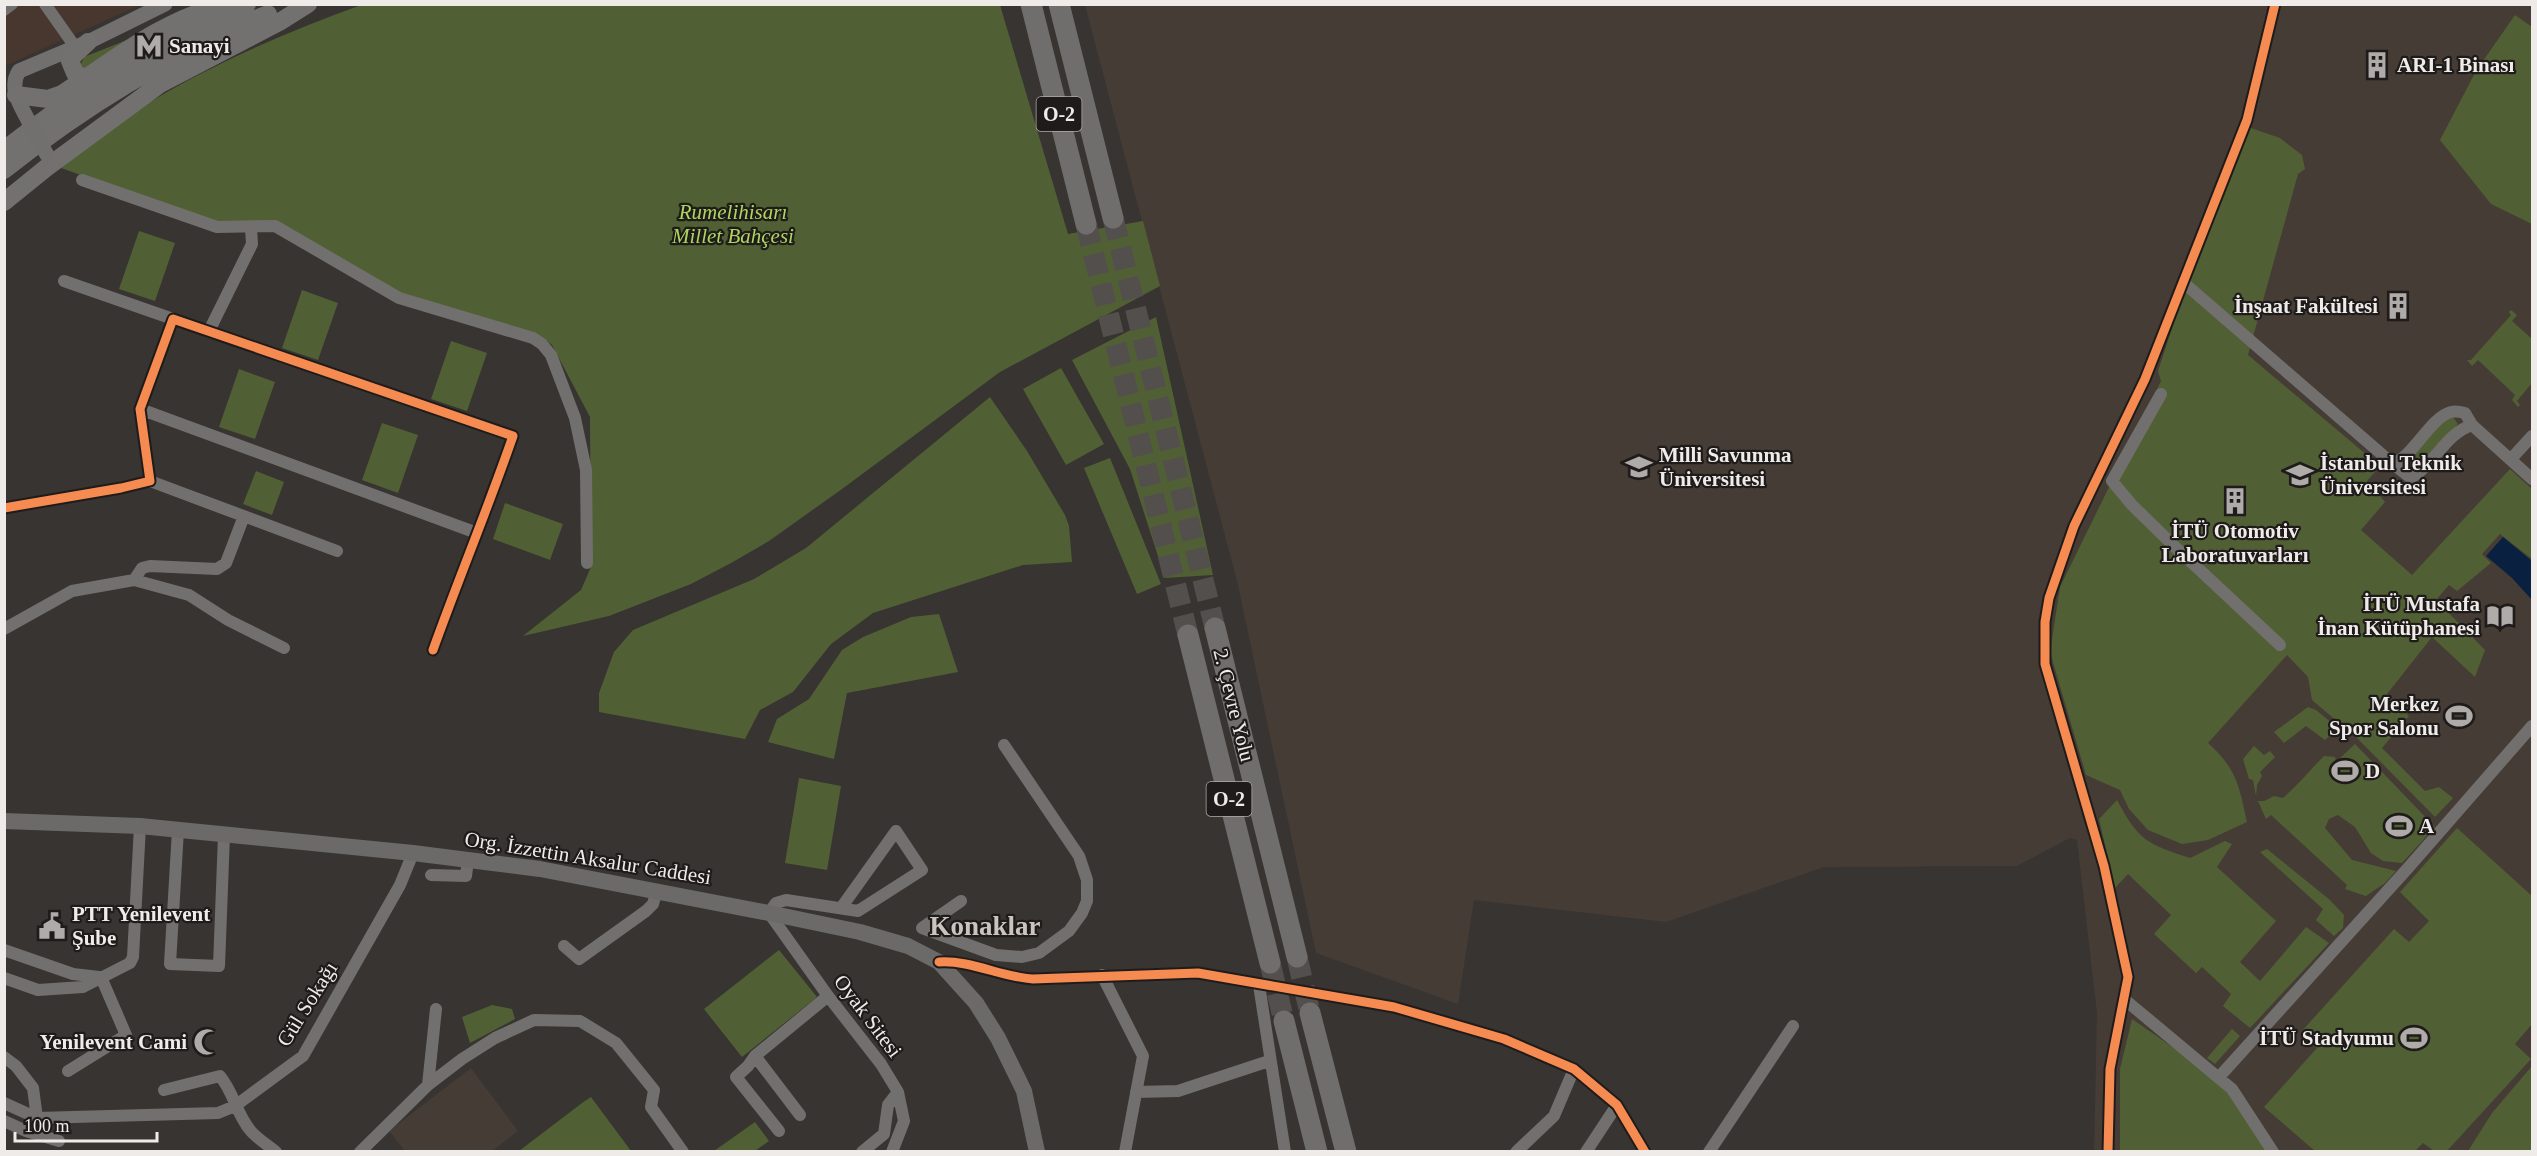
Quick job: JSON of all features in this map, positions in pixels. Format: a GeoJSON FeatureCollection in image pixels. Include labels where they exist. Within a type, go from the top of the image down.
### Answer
{"type":"FeatureCollection","features":[{"type":"Feature","properties":{"kind":"highway","name":"O-2"},"geometry":{"type":"LineString","coordinates":[[1031,4],[1086,224]]}},
{"type":"Feature","properties":{"kind":"highway","name":"O-2"},"geometry":{"type":"LineString","coordinates":[[1059,4],[1113,218]]}},
{"type":"Feature","properties":{"kind":"highway","name":"2. Çevre Yolu"},"geometry":{"type":"LineString","coordinates":[[1215,628],[1297,957]]}},
{"type":"Feature","properties":{"kind":"highway","name":"2. Çevre Yolu"},"geometry":{"type":"LineString","coordinates":[[1188,635],[1270,963]]}},
{"type":"Feature","properties":{"kind":"highway"},"geometry":{"type":"LineString","coordinates":[[1310,1013],[1346,1152]]}},
{"type":"Feature","properties":{"kind":"highway"},"geometry":{"type":"LineString","coordinates":[[1284,1021],[1317,1152]]}},
{"type":"Feature","properties":{"kind":"main road"},"geometry":{"type":"LineString","coordinates":[[8,94],[48,99],[62,94],[160,29],[225,4]]}},
{"type":"Feature","properties":{"kind":"main road"},"geometry":{"type":"LineString","coordinates":[[4,150],[45,120],[134,62],[179,36],[247,4]]}},
{"type":"Feature","properties":{"kind":"main road"},"geometry":{"type":"LineString","coordinates":[[4,170],[80,115],[154,68],[222,33],[293,4]]}},
{"type":"Feature","properties":{"kind":"main road"},"geometry":{"type":"LineString","coordinates":[[4,202],[47,162],[160,84],[308,4]]}},
{"type":"Feature","properties":{"kind":"main road"},"geometry":{"type":"LineString","coordinates":[[80,41],[70,61],[75,74],[81,77],[90,76]]}},
{"type":"Feature","properties":{"kind":"main road","name":"Org. İzzettin Aksalur Caddesi"},"geometry":{"type":"LineString","coordinates":[[4,821],[140,826],[413,853],[540,869],[657,890],[860,932],[908,946],[939,962],[976,1003],[1018,1075],[1029,1107],[1037,1152]]}},
{"type":"Feature","properties":{"kind":"street"},"geometry":{"type":"LineString","coordinates":[[4,10],[12,4]]}},
{"type":"Feature","properties":{"kind":"street"},"geometry":{"type":"LineString","coordinates":[[2108,1152],[2110,1069],[2128,977],[2114,908],[2045,664],[2045,622],[2049,598],[2074,526],[2145,379],[2247,120],[2275,4]]}},
{"type":"Feature","properties":{"kind":"street"},"geometry":{"type":"LineString","coordinates":[[49,6],[80,41]]}},
{"type":"Feature","properties":{"kind":"street"},"geometry":{"type":"LineString","coordinates":[[47,162],[29,122],[8,94],[19,71],[155,6]]}},
{"type":"Feature","properties":{"kind":"street"},"geometry":{"type":"LineString","coordinates":[[4,70],[80,41]]}},
{"type":"Feature","properties":{"kind":"street"},"geometry":{"type":"LineString","coordinates":[[82,180],[217,227],[275,226],[399,298],[533,338],[542,344],[551,355],[575,418],[586,470],[587,563]]}},
{"type":"Feature","properties":{"kind":"street"},"geometry":{"type":"LineString","coordinates":[[209,331],[252,244],[251,228]]}},
{"type":"Feature","properties":{"kind":"street"},"geometry":{"type":"LineString","coordinates":[[64,281],[513,436],[433,650]]}},
{"type":"Feature","properties":{"kind":"street"},"geometry":{"type":"LineString","coordinates":[[2184,283],[2411,478],[2432,461],[2454,434],[2472,424]]}},
{"type":"Feature","properties":{"kind":"street"},"geometry":{"type":"LineString","coordinates":[[150,481],[140,409],[173,319]]}},
{"type":"Feature","properties":{"kind":"street"},"geometry":{"type":"LineString","coordinates":[[2161,394],[2112,481],[2148,521],[2280,645]]}},
{"type":"Feature","properties":{"kind":"street"},"geometry":{"type":"LineString","coordinates":[[140,409],[477,533]]}},
{"type":"Feature","properties":{"kind":"street"},"geometry":{"type":"LineString","coordinates":[[2393,464],[2409,453],[2443,415],[2453,411],[2465,413],[2472,424],[2532,479]]}},
{"type":"Feature","properties":{"kind":"street"},"geometry":{"type":"LineString","coordinates":[[2511,459],[2532,436]]}},
{"type":"Feature","properties":{"kind":"street"},"geometry":{"type":"LineString","coordinates":[[4,508],[150,481],[337,551]]}},
{"type":"Feature","properties":{"kind":"street"},"geometry":{"type":"LineString","coordinates":[[134,580],[142,568],[150,566],[217,569],[226,563],[244,516]]}},
{"type":"Feature","properties":{"kind":"street"},"geometry":{"type":"LineString","coordinates":[[4,629],[72,591],[134,580],[189,595],[228,620],[284,648]]}},
{"type":"Feature","properties":{"kind":"street"},"geometry":{"type":"LineString","coordinates":[[2220,1076],[2408,868],[2532,726]]}},
{"type":"Feature","properties":{"kind":"street"},"geometry":{"type":"LineString","coordinates":[[961,901],[922,928],[996,955],[1022,957],[1039,953],[1069,932],[1087,901],[1087,880],[1079,856],[1004,745]]}},
{"type":"Feature","properties":{"kind":"street"},"geometry":{"type":"LineString","coordinates":[[4,978],[38,990],[83,987],[130,963],[133,957],[140,826]]}},
{"type":"Feature","properties":{"kind":"street"},"geometry":{"type":"LineString","coordinates":[[178,830],[171,963],[219,966],[224,835]]}},
{"type":"Feature","properties":{"kind":"street"},"geometry":{"type":"LineString","coordinates":[[769,913],[776,903],[786,900],[858,911],[922,870],[896,831],[841,908]]}},
{"type":"Feature","properties":{"kind":"street","name":"Gül Sokağı"},"geometry":{"type":"LineString","coordinates":[[4,1103],[38,1118],[218,1113],[235,1106],[303,1056],[400,885],[413,853]]}},
{"type":"Feature","properties":{"kind":"street"},"geometry":{"type":"LineString","coordinates":[[431,875],[466,876],[468,860]]}},
{"type":"Feature","properties":{"kind":"street"},"geometry":{"type":"LineString","coordinates":[[564,946],[579,959],[646,911],[653,904],[657,890]]}},
{"type":"Feature","properties":{"kind":"street","name":"Oyak Sitesi"},"geometry":{"type":"LineString","coordinates":[[769,913],[828,996],[881,1064],[898,1092],[904,1120],[892,1152]]}},
{"type":"Feature","properties":{"kind":"street"},"geometry":{"type":"LineString","coordinates":[[4,950],[73,974],[100,977]]}},
{"type":"Feature","properties":{"kind":"street"},"geometry":{"type":"LineString","coordinates":[[939,962],[953,961],[1018,978],[1198,973],[1394,1007],[1504,1039],[1574,1069],[1617,1105],[1645,1152]]}},
{"type":"Feature","properties":{"kind":"street"},"geometry":{"type":"LineString","coordinates":[[38,990],[49,983],[52,974],[49,966]]}},
{"type":"Feature","properties":{"kind":"street"},"geometry":{"type":"LineString","coordinates":[[1101,975],[1143,1056],[1125,1152]]}},
{"type":"Feature","properties":{"kind":"street"},"geometry":{"type":"LineString","coordinates":[[68,1071],[126,1035],[100,977]]}},
{"type":"Feature","properties":{"kind":"street"},"geometry":{"type":"LineString","coordinates":[[1259,985],[1269,1061],[1285,1152]]}},
{"type":"Feature","properties":{"kind":"street"},"geometry":{"type":"LineString","coordinates":[[779,1131],[736,1077],[755,1056],[828,996]]}},
{"type":"Feature","properties":{"kind":"street"},"geometry":{"type":"LineString","coordinates":[[2124,999],[2220,1076],[2243,1104],[2273,1152]]}},
{"type":"Feature","properties":{"kind":"street"},"geometry":{"type":"LineString","coordinates":[[428,1085],[436,1009]]}},
{"type":"Feature","properties":{"kind":"street"},"geometry":{"type":"LineString","coordinates":[[360,1152],[428,1085],[462,1059],[495,1038],[534,1020],[580,1021],[616,1043],[654,1090],[651,1107],[683,1152]]}},
{"type":"Feature","properties":{"kind":"street"},"geometry":{"type":"LineString","coordinates":[[1709,1152],[1793,1026]]}},
{"type":"Feature","properties":{"kind":"street"},"geometry":{"type":"LineString","coordinates":[[755,1056],[800,1115]]}},
{"type":"Feature","properties":{"kind":"street"},"geometry":{"type":"LineString","coordinates":[[4,1058],[16,1066],[33,1088],[38,1118]]}},
{"type":"Feature","properties":{"kind":"street"},"geometry":{"type":"LineString","coordinates":[[1136,1092],[1178,1091],[1269,1061]]}},
{"type":"Feature","properties":{"kind":"street"},"geometry":{"type":"LineString","coordinates":[[1516,1152],[1554,1116],[1574,1069]]}},
{"type":"Feature","properties":{"kind":"street"},"geometry":{"type":"LineString","coordinates":[[164,1090],[220,1076],[231,1089],[235,1106],[250,1131],[276,1152]]}},
{"type":"Feature","properties":{"kind":"street"},"geometry":{"type":"LineString","coordinates":[[862,1152],[884,1134],[888,1105],[898,1092]]}},
{"type":"Feature","properties":{"kind":"street"},"geometry":{"type":"LineString","coordinates":[[1586,1152],[1617,1105]]}},
{"type":"Feature","properties":{"kind":"street"},"geometry":{"type":"LineString","coordinates":[[4,1121],[26,1131],[59,1141]]}},
{"type":"Feature","properties":{"kind":"shaded area"},"geometry":{"type":"Polygon","coordinates":[[[5,5],[140,5],[5,66],[5,5]]]}},
{"type":"Feature","properties":{"kind":"shaded area","name":"Milli Savunma Üniversitesi"},"geometry":{"type":"Polygon","coordinates":[[[1085,5],[2532,5],[2532,1151],[2094,1151],[2097,1013],[2077,840],[2070,838],[2017,866],[1824,867],[1666,922],[1474,900],[1458,1004],[1316,953],[1238,585],[1085,5]]]}},
{"type":"Feature","properties":{"kind":"shaded area"},"geometry":{"type":"Polygon","coordinates":[[[471,1068],[518,1131],[491,1152],[405,1151],[389,1131],[471,1068]]]}},
{"type":"Feature","properties":{"kind":"green space","name":"Rumelihisarı Millet Bahçesi"},"geometry":{"type":"Polygon","coordinates":[[[361,5],[1000,5],[1068,234],[1143,221],[1160,286],[1000,372],[769,541],[731,563],[691,584],[609,616],[523,636],[581,590],[591,567],[590,417],[552,345],[545,339],[396,293],[274,222],[219,224],[61,168],[127,117],[191,79],[275,39],[361,5]]]}},
{"type":"Feature","properties":{"kind":"green space"},"geometry":{"type":"Polygon","coordinates":[[[2515,15],[2532,27],[2532,224],[2491,204],[2440,140],[2476,71],[2515,15]]]}},
{"type":"Feature","properties":{"kind":"green space"},"geometry":{"type":"Polygon","coordinates":[[[142,34],[86,70],[80,66],[84,57],[142,34]]]}},
{"type":"Feature","properties":{"kind":"green space"},"geometry":{"type":"Polygon","coordinates":[[[2248,127],[2280,138],[2302,155],[2305,169],[2298,174],[2248,355],[2380,466],[2367,481],[2385,502],[2361,530],[2412,575],[2510,469],[2532,489],[2532,559],[2500,534],[2482,554],[2491,563],[2457,591],[2449,585],[2436,600],[2485,650],[2475,677],[2432,637],[2387,694],[2409,716],[2382,748],[2425,791],[2439,787],[2453,798],[2435,817],[2358,739],[2312,700],[2308,677],[2287,655],[2208,743],[2231,770],[2242,798],[2247,822],[2208,840],[2182,844],[2148,830],[2129,809],[2120,790],[2086,775],[2050,652],[2060,587],[2161,381],[2158,371],[2182,298],[2248,127]]]}},
{"type":"Feature","properties":{"kind":"green space"},"geometry":{"type":"Polygon","coordinates":[[[139,231],[175,243],[155,301],[119,289],[139,231]]]}},
{"type":"Feature","properties":{"kind":"green space"},"geometry":{"type":"Polygon","coordinates":[[[302,290],[338,303],[318,360],[282,348],[302,290]]]}},
{"type":"Feature","properties":{"kind":"green space"},"geometry":{"type":"Polygon","coordinates":[[[2511,310],[2517,315],[2512,321],[2532,339],[2532,383],[2517,401],[2520,405],[2518,407],[2512,400],[2515,395],[2478,360],[2472,366],[2467,360],[2471,360],[2511,315],[2509,312],[2511,310]]]}},
{"type":"Feature","properties":{"kind":"green space"},"geometry":{"type":"Polygon","coordinates":[[[1156,317],[1213,575],[1165,578],[1130,469],[1072,360],[1156,317]]]}},
{"type":"Feature","properties":{"kind":"green space"},"geometry":{"type":"Polygon","coordinates":[[[451,341],[487,353],[467,411],[431,399],[451,341]]]}},
{"type":"Feature","properties":{"kind":"green space"},"geometry":{"type":"Polygon","coordinates":[[[1061,368],[1104,444],[1066,465],[1023,389],[1061,368]]]}},
{"type":"Feature","properties":{"kind":"green space"},"geometry":{"type":"Polygon","coordinates":[[[239,369],[275,382],[255,439],[219,427],[239,369]]]}},
{"type":"Feature","properties":{"kind":"green space"},"geometry":{"type":"Polygon","coordinates":[[[990,397],[1027,451],[1065,515],[1069,526],[1072,562],[1023,565],[873,613],[831,644],[793,692],[760,710],[745,739],[599,712],[599,693],[614,652],[633,630],[754,579],[806,548],[990,397]]]}},
{"type":"Feature","properties":{"kind":"green space"},"geometry":{"type":"Polygon","coordinates":[[[2452,416],[2458,424],[2419,468],[2408,471],[2406,467],[2408,461],[2447,417],[2452,416]]]}},
{"type":"Feature","properties":{"kind":"green space"},"geometry":{"type":"Polygon","coordinates":[[[382,423],[418,435],[398,493],[362,480],[382,423]]]}},
{"type":"Feature","properties":{"kind":"green space"},"geometry":{"type":"Polygon","coordinates":[[[1110,458],[1161,584],[1137,594],[1084,468],[1110,458]]]}},
{"type":"Feature","properties":{"kind":"green space"},"geometry":{"type":"Polygon","coordinates":[[[256,471],[284,482],[272,515],[243,504],[256,471]]]}},
{"type":"Feature","properties":{"kind":"green space"},"geometry":{"type":"Polygon","coordinates":[[[505,503],[563,524],[550,560],[493,539],[505,503]]]}},
{"type":"Feature","properties":{"kind":"green space"},"geometry":{"type":"Polygon","coordinates":[[[939,614],[958,672],[847,693],[834,759],[768,742],[777,719],[809,699],[842,650],[863,637],[911,617],[939,614]]]}},
{"type":"Feature","properties":{"kind":"green space"},"geometry":{"type":"Polygon","coordinates":[[[2308,707],[2316,710],[2338,728],[2325,740],[2306,726],[2284,743],[2274,732],[2308,707]]]}},
{"type":"Feature","properties":{"kind":"green space"},"geometry":{"type":"Polygon","coordinates":[[[2355,744],[2435,827],[2402,863],[2383,861],[2371,853],[2355,827],[2338,815],[2329,819],[2325,828],[2352,860],[2396,871],[2385,883],[2366,896],[2345,889],[2347,885],[2271,815],[2266,819],[2258,801],[2274,796],[2283,798],[2324,756],[2335,757],[2336,762],[2355,744]]]}},
{"type":"Feature","properties":{"kind":"green space"},"geometry":{"type":"Polygon","coordinates":[[[2254,746],[2264,755],[2270,751],[2275,757],[2260,772],[2262,776],[2257,785],[2256,796],[2253,780],[2249,779],[2243,759],[2254,746]]]}},
{"type":"Feature","properties":{"kind":"green space"},"geometry":{"type":"Polygon","coordinates":[[[799,778],[841,786],[827,870],[785,863],[799,778]]]}},
{"type":"Feature","properties":{"kind":"green space"},"geometry":{"type":"Polygon","coordinates":[[[2117,800],[2138,833],[2164,849],[2190,858],[2225,841],[2232,844],[2217,867],[2276,921],[2240,962],[2260,981],[2306,927],[2329,943],[2250,1028],[2223,1006],[2231,994],[2202,967],[2196,973],[2154,934],[2171,915],[2128,874],[2115,888],[2099,819],[2117,800]]]}},
{"type":"Feature","properties":{"kind":"green space","name":"İTÜ Stadyumu"},"geometry":{"type":"Polygon","coordinates":[[[2457,828],[2532,896],[2532,1024],[2515,1044],[2531,1059],[2447,1151],[2434,1151],[2423,1143],[2415,1151],[2315,1151],[2264,1107],[2317,1048],[2301,1032],[2394,929],[2409,942],[2429,921],[2400,892],[2457,828]]]}},
{"type":"Feature","properties":{"kind":"green space"},"geometry":{"type":"Polygon","coordinates":[[[2267,849],[2330,900],[2344,915],[2343,928],[2334,936],[2316,920],[2323,909],[2260,852],[2267,849]]]}},
{"type":"Feature","properties":{"kind":"green space"},"geometry":{"type":"Polygon","coordinates":[[[779,950],[817,997],[742,1057],[704,1009],[779,950]]]}},
{"type":"Feature","properties":{"kind":"green space"},"geometry":{"type":"Polygon","coordinates":[[[492,1005],[512,1009],[515,1019],[470,1043],[462,1017],[492,1005]]]}},
{"type":"Feature","properties":{"kind":"green space"},"geometry":{"type":"Polygon","coordinates":[[[2132,1019],[2220,1080],[2266,1152],[2120,1152],[2120,1069],[2132,1019]]]}},
{"type":"Feature","properties":{"kind":"green space"},"geometry":{"type":"Polygon","coordinates":[[[2232,1029],[2240,1036],[2215,1064],[2207,1058],[2232,1029]]]}},
{"type":"Feature","properties":{"kind":"green space"},"geometry":{"type":"Polygon","coordinates":[[[2532,1066],[2532,1151],[2468,1151],[2492,1113],[2532,1066]]]}},
{"type":"Feature","properties":{"kind":"green space"},"geometry":{"type":"Polygon","coordinates":[[[591,1097],[631,1151],[519,1151],[582,1103],[591,1097]]]}},
{"type":"Feature","properties":{"kind":"green space"},"geometry":{"type":"Polygon","coordinates":[[[755,1122],[769,1141],[755,1151],[714,1151],[755,1122]]]}},
{"type":"Feature","properties":{"kind":"water"},"geometry":{"type":"Polygon","coordinates":[[[2503,537],[2532,561],[2532,600],[2512,578],[2486,556],[2503,537]]]}},
{"type":"Feature","properties":{"kind":"tunnel"},"geometry":{"type":"LineString","coordinates":[[1113,218],[1215,628]]}},
{"type":"Feature","properties":{"kind":"tunnel"},"geometry":{"type":"LineString","coordinates":[[1086,224],[1188,635]]}},
{"type":"Feature","properties":{"kind":"tunnel"},"geometry":{"type":"LineString","coordinates":[[1297,957],[1310,1013]]}},
{"type":"Feature","properties":{"kind":"tunnel"},"geometry":{"type":"LineString","coordinates":[[1270,963],[1284,1021]]}},
{"type":"Feature","properties":{"kind":"cycle path"},"geometry":{"type":"LineString","coordinates":[[2108,1152],[2110,1069],[2128,977],[2104,866],[2045,664],[2045,622],[2049,598],[2074,526],[2145,379],[2247,120],[2275,4]]}},
{"type":"Feature","properties":{"kind":"cycle path"},"geometry":{"type":"LineString","coordinates":[[4,508],[150,481],[140,409],[173,319],[513,436],[433,650]]}},
{"type":"Feature","properties":{"kind":"cycle path"},"geometry":{"type":"LineString","coordinates":[[939,962],[963,964],[1033,979],[1198,973],[1394,1007],[1504,1039],[1574,1069],[1617,1105],[1645,1152]]}},
{"type":"Feature","properties":{"kind":"place","name":"Sanayi"},"geometry":{"type":"Point","coordinates":[149,46]}},
{"type":"Feature","properties":{"kind":"place","name":"ARI-1 Binası"},"geometry":{"type":"Point","coordinates":[2377,65]}},
{"type":"Feature","properties":{"kind":"place","name":"İnşaat Fakültesi"},"geometry":{"type":"Point","coordinates":[2398,306]}},
{"type":"Feature","properties":{"kind":"place","name":"Milli Savunma Üniversitesi"},"geometry":{"type":"Point","coordinates":[1639,467]}},
{"type":"Feature","properties":{"kind":"place","name":"İstanbul Teknik Üniversitesi"},"geometry":{"type":"Point","coordinates":[2300,475]}},
{"type":"Feature","properties":{"kind":"place","name":"İTÜ Otomotiv Laboratuvarları"},"geometry":{"type":"Point","coordinates":[2235,501]}},
{"type":"Feature","properties":{"kind":"place","name":"İTÜ Mustafa İnan Kütüphanesi"},"geometry":{"type":"Point","coordinates":[2500,616]}},
{"type":"Feature","properties":{"kind":"place","name":"Merkez Spor Salonu"},"geometry":{"type":"Point","coordinates":[2459,716]}},
{"type":"Feature","properties":{"kind":"place","name":"D"},"geometry":{"type":"Point","coordinates":[2345,771]}},
{"type":"Feature","properties":{"kind":"place","name":"A"},"geometry":{"type":"Point","coordinates":[2399,826]}},
{"type":"Feature","properties":{"kind":"place","name":"PTT Yenilevent Şube"},"geometry":{"type":"Point","coordinates":[52,926]}},
{"type":"Feature","properties":{"kind":"place","name":"İTÜ Stadyumu"},"geometry":{"type":"Point","coordinates":[2414,1038]}},
{"type":"Feature","properties":{"kind":"place","name":"Yenilevent Cami"},"geometry":{"type":"Point","coordinates":[207,1042]}},
{"type":"Feature","properties":{"kind":"district","name":"Konaklar"},"geometry":{"type":"Point","coordinates":[985,926]}}]}
